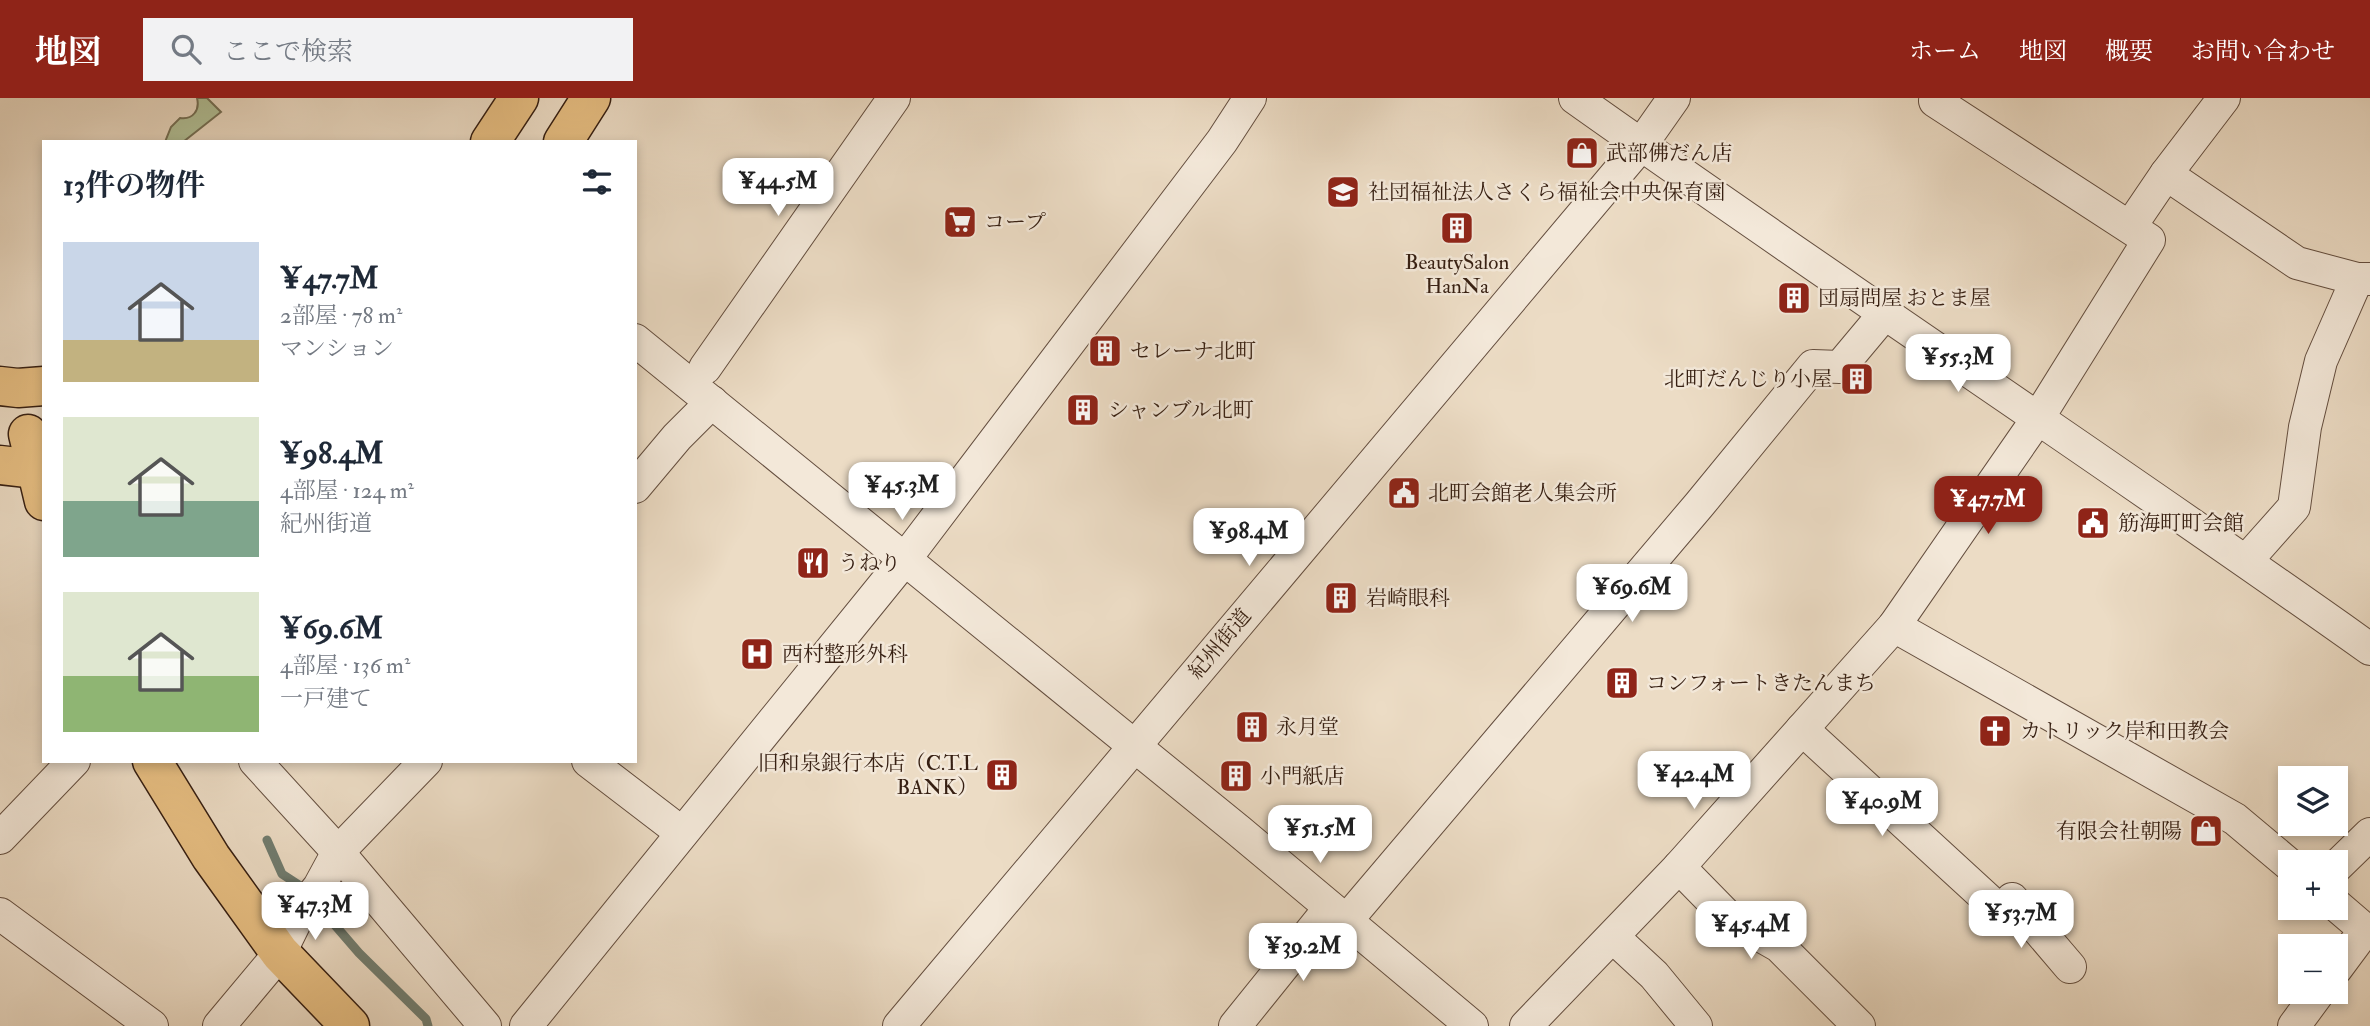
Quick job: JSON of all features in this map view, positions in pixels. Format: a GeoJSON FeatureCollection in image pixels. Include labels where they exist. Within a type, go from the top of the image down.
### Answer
{"type":"FeatureCollection","features":[{"type":"Feature","properties":{"kind":"main road"},"geometry":{"type":"LineString","coordinates":[[491,140],[519,98]]}},
{"type":"Feature","properties":{"kind":"main road"},"geometry":{"type":"LineString","coordinates":[[564,140],[591,98]]}},
{"type":"Feature","properties":{"kind":"main road"},"geometry":{"type":"LineString","coordinates":[[0,386],[42,387]]}},
{"type":"Feature","properties":{"kind":"main road"},"geometry":{"type":"LineString","coordinates":[[153,763],[211,857],[280,953],[351,1026]]}},
{"type":"Feature","properties":{"kind":"street"},"geometry":{"type":"LineString","coordinates":[[705,368],[894,98]]}},
{"type":"Feature","properties":{"kind":"street"},"geometry":{"type":"LineString","coordinates":[[526,1026],[905,559],[1251,98]]}},
{"type":"Feature","properties":{"kind":"street"},"geometry":{"type":"LineString","coordinates":[[1575,98],[2370,649]]}},
{"type":"Feature","properties":{"kind":"street","name":"紀州街道"},"geometry":{"type":"LineString","coordinates":[[899,1026],[1641,145],[1674,98]]}},
{"type":"Feature","properties":{"kind":"street"},"geometry":{"type":"LineString","coordinates":[[1526,1026],[1679,867],[1894,626],[2038,418],[2149,240],[1935,101],[1937,98]]}},
{"type":"Feature","properties":{"kind":"street"},"geometry":{"type":"LineString","coordinates":[[2130,227],[2166,174],[2224,98]]}},
{"type":"Feature","properties":{"kind":"street"},"geometry":{"type":"LineString","coordinates":[[2166,174],[2297,263],[2364,279],[2321,361],[2305,427],[2294,507],[2246,562]]}},
{"type":"Feature","properties":{"kind":"street"},"geometry":{"type":"LineString","coordinates":[[1235,1026],[1338,914],[1690,515],[1814,366],[1840,367],[1886,312]]}},
{"type":"Feature","properties":{"kind":"street"},"geometry":{"type":"LineString","coordinates":[[637,342],[1135,746],[1472,1026]]}},
{"type":"Feature","properties":{"kind":"street"},"geometry":{"type":"LineString","coordinates":[[637,485],[677,437],[712,402]]}},
{"type":"Feature","properties":{"kind":"street"},"geometry":{"type":"LineString","coordinates":[[1894,626],[2235,820],[2278,855]]}},
{"type":"Feature","properties":{"kind":"street"},"geometry":{"type":"LineString","coordinates":[[1802,729],[2004,903],[2070,967]]}},
{"type":"Feature","properties":{"kind":"street"},"geometry":{"type":"LineString","coordinates":[[0,838],[72,763]]}},
{"type":"Feature","properties":{"kind":"street"},"geometry":{"type":"LineString","coordinates":[[257,763],[338,852],[485,1026]]}},
{"type":"Feature","properties":{"kind":"street"},"geometry":{"type":"LineString","coordinates":[[219,1026],[280,953],[338,852],[424,763]]}},
{"type":"Feature","properties":{"kind":"street"},"geometry":{"type":"LineString","coordinates":[[591,763],[682,833]]}},
{"type":"Feature","properties":{"kind":"street"},"geometry":{"type":"LineString","coordinates":[[2348,855],[2370,834]]}},
{"type":"Feature","properties":{"kind":"street"},"geometry":{"type":"LineString","coordinates":[[1679,867],[1728,917],[1779,946],[1857,1025]]}},
{"type":"Feature","properties":{"kind":"street"},"geometry":{"type":"LineString","coordinates":[[0,914],[152,1026]]}},
{"type":"Feature","properties":{"kind":"street"},"geometry":{"type":"LineString","coordinates":[[2348,915],[2368,932],[2348,955]]}},
{"type":"Feature","properties":{"kind":"street"},"geometry":{"type":"LineString","coordinates":[[1613,937],[1654,975],[1696,1026]]}},
{"type":"Feature","properties":{"kind":"street"},"geometry":{"type":"LineString","coordinates":[[2294,1026],[2310,1004]]}},
{"type":"Feature","properties":{"kind":"green space"},"geometry":{"type":"Polygon","coordinates":[[[197,98],[207,98],[221,112],[186,140],[166,140],[171,127],[180,118],[195,113],[197,98]]]}},
{"type":"Feature","properties":{"kind":"waterway"},"geometry":{"type":"LineString","coordinates":[[267,840],[282,874],[302,887],[359,953],[426,1019],[428,1026]]}},
{"type":"Feature","properties":{"kind":"place","name":"武部佛だん店"},"geometry":{"type":"Point","coordinates":[1582,153]}},
{"type":"Feature","properties":{"kind":"place","name":"社団福祉法人さくら福祉会中央保育園"},"geometry":{"type":"Point","coordinates":[1343,192]}},
{"type":"Feature","properties":{"kind":"place","name":"コープ"},"geometry":{"type":"Point","coordinates":[960,222]}},
{"type":"Feature","properties":{"kind":"place","name":"BeautySalon HanNa"},"geometry":{"type":"Point","coordinates":[1457,228]}},
{"type":"Feature","properties":{"kind":"place","name":"団扇問屋 おとま屋"},"geometry":{"type":"Point","coordinates":[1794,298]}},
{"type":"Feature","properties":{"kind":"place","name":"セレーナ北町"},"geometry":{"type":"Point","coordinates":[1105,351]}},
{"type":"Feature","properties":{"kind":"place","name":"北町だんじり小屋"},"geometry":{"type":"Point","coordinates":[1857,379]}},
{"type":"Feature","properties":{"kind":"place","name":"シャンブル北町"},"geometry":{"type":"Point","coordinates":[1083,410]}},
{"type":"Feature","properties":{"kind":"place","name":"北町会館老人集会所"},"geometry":{"type":"Point","coordinates":[1404,493]}},
{"type":"Feature","properties":{"kind":"place","name":"筋海町町会館"},"geometry":{"type":"Point","coordinates":[2093,523]}},
{"type":"Feature","properties":{"kind":"place","name":"うねり"},"geometry":{"type":"Point","coordinates":[813,563]}},
{"type":"Feature","properties":{"kind":"place","name":"岩崎眼科"},"geometry":{"type":"Point","coordinates":[1341,598]}},
{"type":"Feature","properties":{"kind":"place","name":"西村整形外科"},"geometry":{"type":"Point","coordinates":[757,654]}},
{"type":"Feature","properties":{"kind":"place","name":"コンフォートきたんまち"},"geometry":{"type":"Point","coordinates":[1622,683]}},
{"type":"Feature","properties":{"kind":"place","name":"永月堂"},"geometry":{"type":"Point","coordinates":[1252,727]}},
{"type":"Feature","properties":{"kind":"place","name":"カトリック岸和田教会"},"geometry":{"type":"Point","coordinates":[1995,731]}},
{"type":"Feature","properties":{"kind":"place","name":"旧和泉銀行本店（C.T.L BANK）"},"geometry":{"type":"Point","coordinates":[1002,775]}},
{"type":"Feature","properties":{"kind":"place","name":"小門紙店"},"geometry":{"type":"Point","coordinates":[1236,776]}},
{"type":"Feature","properties":{"kind":"place","name":"有限会社朝陽"},"geometry":{"type":"Point","coordinates":[2206,831]}}]}
